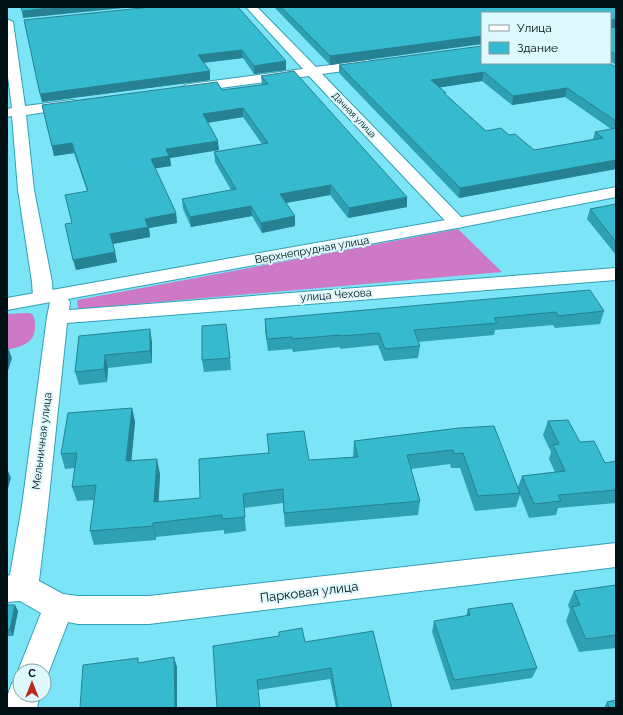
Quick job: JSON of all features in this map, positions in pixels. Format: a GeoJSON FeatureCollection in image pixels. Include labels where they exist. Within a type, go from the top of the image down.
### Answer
{"type":"FeatureCollection","features":[{"type":"Feature","properties":{"kind":"street","name":"Дачная улица"},"geometry":{"type":"LineString","coordinates":[[251,7],[457,223]]}},
{"type":"Feature","properties":{"kind":"street","name":"Мельничная улица"},"geometry":{"type":"LineString","coordinates":[[9,24],[13,112],[42,282],[54,303],[35,506],[15,588]]}},
{"type":"Feature","properties":{"kind":"street"},"geometry":{"type":"LineString","coordinates":[[176,90],[381,62]]}},
{"type":"Feature","properties":{"kind":"street"},"geometry":{"type":"LineString","coordinates":[[13,112],[82,103]]}},
{"type":"Feature","properties":{"kind":"street","name":"Верхнепрудная улица"},"geometry":{"type":"LineString","coordinates":[[7,304],[54,303],[616,192]]}},
{"type":"Feature","properties":{"kind":"street","name":"улица Чехова"},"geometry":{"type":"LineString","coordinates":[[54,303],[616,274]]}},
{"type":"Feature","properties":{"kind":"street","name":"Парковая улица"},"geometry":{"type":"LineString","coordinates":[[15,588],[58,607],[78,610],[150,610],[616,555]]}},
{"type":"Feature","properties":{"kind":"street"},"geometry":{"type":"LineString","coordinates":[[37,663],[58,607]]}},
{"type":"Feature","properties":{"kind":"shaded area"},"geometry":{"type":"Polygon","coordinates":[[[458,229],[502,272],[78,309],[77,300],[458,229]]]}},
{"type":"Feature","properties":{"kind":"shaded area"},"geometry":{"type":"Polygon","coordinates":[[[7,314],[32,314],[35,320],[35,332],[33,336],[22,346],[7,350],[7,314]]]}},
{"type":"Feature","properties":{"kind":"building"},"geometry":{"type":"Polygon","coordinates":[[[21,7],[59,7],[22,11],[21,7]]]}},
{"type":"Feature","properties":{"kind":"building"},"geometry":{"type":"Polygon","coordinates":[[[151,7],[238,7],[286,61],[254,66],[242,50],[198,55],[210,71],[40,94],[24,20],[151,7]]]}},
{"type":"Feature","properties":{"kind":"building"},"geometry":{"type":"Polygon","coordinates":[[[281,7],[616,7],[616,19],[611,20],[611,12],[481,12],[481,36],[330,56],[281,7]]]}},
{"type":"Feature","properties":{"kind":"building"},"geometry":{"type":"Polygon","coordinates":[[[616,27],[616,55],[612,52],[611,28],[616,27]]]}},
{"type":"Feature","properties":{"kind":"building"},"geometry":{"type":"Polygon","coordinates":[[[481,46],[481,64],[610,64],[616,67],[616,121],[567,88],[513,96],[484,72],[431,80],[486,131],[501,128],[509,135],[515,134],[534,150],[603,138],[595,132],[616,128],[616,160],[460,188],[339,65],[481,46]]]}},
{"type":"Feature","properties":{"kind":"building"},"geometry":{"type":"Polygon","coordinates":[[[294,71],[407,197],[349,208],[331,185],[280,194],[295,216],[261,223],[251,206],[190,217],[182,199],[236,189],[214,152],[268,143],[243,108],[203,114],[218,141],[166,149],[169,156],[151,159],[176,213],[145,219],[148,227],[110,234],[115,252],[73,260],[65,224],[72,223],[65,195],[88,191],[72,143],[52,146],[42,105],[217,82],[222,90],[268,84],[261,76],[294,71]]]}},
{"type":"Feature","properties":{"kind":"building"},"geometry":{"type":"Polygon","coordinates":[[[616,204],[616,242],[590,209],[616,204]]]}},
{"type":"Feature","properties":{"kind":"building"},"geometry":{"type":"Polygon","coordinates":[[[590,290],[604,311],[558,316],[556,312],[494,318],[497,323],[414,330],[420,346],[385,349],[379,333],[292,339],[292,337],[267,339],[265,319],[590,290]]]}},
{"type":"Feature","properties":{"kind":"building"},"geometry":{"type":"Polygon","coordinates":[[[226,324],[230,358],[202,360],[202,326],[226,324]]]}},
{"type":"Feature","properties":{"kind":"building"},"geometry":{"type":"Polygon","coordinates":[[[150,329],[150,351],[105,355],[104,369],[75,372],[79,336],[150,329]]]}},
{"type":"Feature","properties":{"kind":"building"},"geometry":{"type":"Polygon","coordinates":[[[132,408],[126,461],[157,459],[154,502],[200,498],[199,459],[269,453],[267,434],[304,431],[309,460],[358,457],[354,441],[459,428],[494,426],[520,493],[478,496],[463,453],[454,454],[453,450],[407,455],[420,501],[284,513],[283,489],[243,494],[245,517],[222,519],[222,515],[153,523],[153,526],[90,531],[96,485],[72,487],[77,453],[61,454],[68,413],[132,408]]]}},
{"type":"Feature","properties":{"kind":"building"},"geometry":{"type":"Polygon","coordinates":[[[568,420],[580,442],[594,441],[605,463],[616,461],[616,490],[558,495],[561,501],[534,504],[522,476],[565,471],[553,445],[559,444],[548,421],[568,420]]]}},
{"type":"Feature","properties":{"kind":"building"},"geometry":{"type":"Polygon","coordinates":[[[616,585],[616,635],[586,639],[572,607],[580,605],[574,591],[616,585]]]}},
{"type":"Feature","properties":{"kind":"building"},"geometry":{"type":"Polygon","coordinates":[[[512,603],[537,668],[454,680],[434,621],[470,615],[468,609],[512,603]]]}},
{"type":"Feature","properties":{"kind":"building"},"geometry":{"type":"Polygon","coordinates":[[[7,605],[15,605],[10,629],[7,630],[7,605]]]}},
{"type":"Feature","properties":{"kind":"building"},"geometry":{"type":"Polygon","coordinates":[[[302,628],[305,642],[373,631],[392,708],[338,708],[331,668],[257,680],[260,708],[217,708],[213,646],[279,636],[279,632],[302,628]]]}},
{"type":"Feature","properties":{"kind":"building"},"geometry":{"type":"Polygon","coordinates":[[[174,657],[175,708],[80,708],[83,665],[138,658],[138,663],[174,657]]]}},
{"type":"Feature","properties":{"kind":"building"},"geometry":{"type":"Polygon","coordinates":[[[616,700],[616,708],[610,708],[607,702],[616,700]]]}}]}
